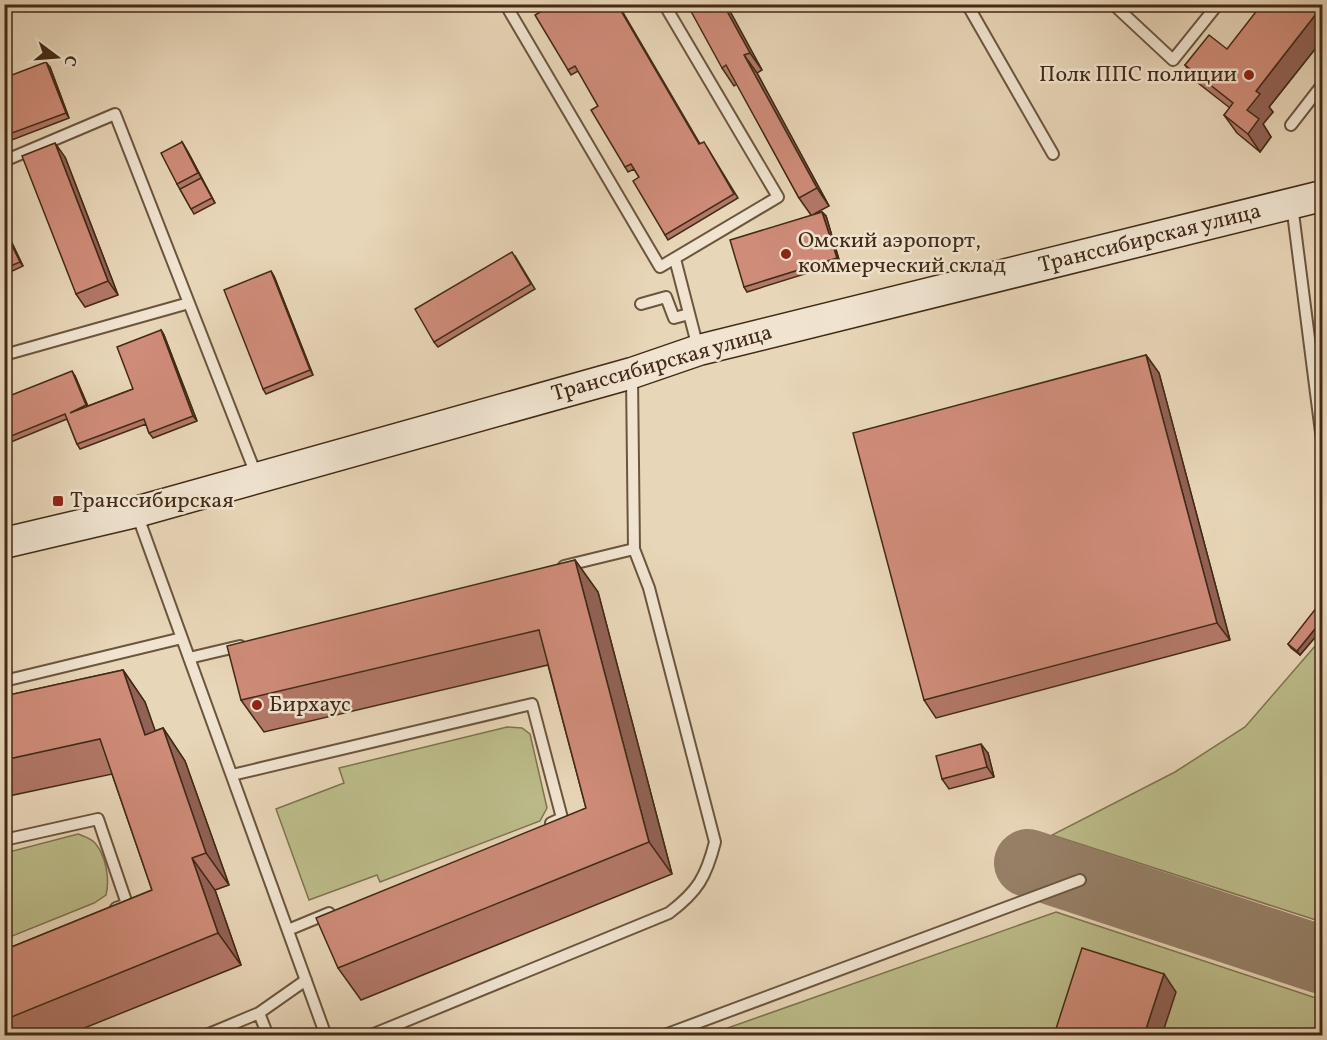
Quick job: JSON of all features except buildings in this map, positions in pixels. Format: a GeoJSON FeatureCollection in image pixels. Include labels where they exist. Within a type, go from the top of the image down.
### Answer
{"type":"FeatureCollection","features":[{"type":"Feature","properties":{"kind":"main road","name":"Транссибирская улица"},"geometry":{"type":"LineString","coordinates":[[4,543],[136,512],[632,373],[699,350],[1323,196]]}},
{"type":"Feature","properties":{"kind":"lane"},"geometry":{"type":"LineString","coordinates":[[511,4],[507,7],[660,267],[778,197],[664,4]]}},
{"type":"Feature","properties":{"kind":"lane"},"geometry":{"type":"LineString","coordinates":[[967,4],[1053,154]]}},
{"type":"Feature","properties":{"kind":"lane"},"geometry":{"type":"LineString","coordinates":[[1114,5],[1173,60],[1218,4]]}},
{"type":"Feature","properties":{"kind":"lane"},"geometry":{"type":"LineString","coordinates":[[1291,125],[1323,85]]}},
{"type":"Feature","properties":{"kind":"lane"},"geometry":{"type":"LineString","coordinates":[[4,161],[115,114],[257,478]]}},
{"type":"Feature","properties":{"kind":"lane"},"geometry":{"type":"LineString","coordinates":[[1292,204],[1323,440]]}},
{"type":"Feature","properties":{"kind":"lane"},"geometry":{"type":"LineString","coordinates":[[675,259],[699,350]]}},
{"type":"Feature","properties":{"kind":"lane"},"geometry":{"type":"LineString","coordinates":[[641,304],[666,297],[674,318],[689,314]]}},
{"type":"Feature","properties":{"kind":"lane"},"geometry":{"type":"LineString","coordinates":[[4,355],[189,303]]}},
{"type":"Feature","properties":{"kind":"lane"},"geometry":{"type":"LineString","coordinates":[[369,1035],[669,913],[692,895],[708,870],[715,842],[649,588],[634,549],[632,373]]}},
{"type":"Feature","properties":{"kind":"lane"},"geometry":{"type":"LineString","coordinates":[[136,512],[326,1035]]}},
{"type":"Feature","properties":{"kind":"lane"},"geometry":{"type":"LineString","coordinates":[[554,568],[634,549]]}},
{"type":"Feature","properties":{"kind":"lane"},"geometry":{"type":"LineString","coordinates":[[4,681],[182,638]]}},
{"type":"Feature","properties":{"kind":"lane"},"geometry":{"type":"LineString","coordinates":[[189,658],[246,644]]}},
{"type":"Feature","properties":{"kind":"lane"},"geometry":{"type":"LineString","coordinates":[[232,775],[532,704],[562,818],[540,827]]}},
{"type":"Feature","properties":{"kind":"lane"},"geometry":{"type":"LineString","coordinates":[[4,840],[98,819],[127,904],[106,912]]}},
{"type":"Feature","properties":{"kind":"lane"},"geometry":{"type":"LineString","coordinates":[[662,1035],[1080,880]]}},
{"type":"Feature","properties":{"kind":"lane"},"geometry":{"type":"LineString","coordinates":[[288,930],[342,908]]}},
{"type":"Feature","properties":{"kind":"lane"},"geometry":{"type":"LineString","coordinates":[[204,1035],[259,1013],[306,980]]}},
{"type":"Feature","properties":{"kind":"lane"},"geometry":{"type":"LineString","coordinates":[[259,1013],[268,1035]]}},
{"type":"Feature","properties":{"kind":"green space"},"geometry":{"type":"Polygon","coordinates":[[[1322,638],[1322,922],[1052,835],[1175,772],[1245,727],[1322,638]]]}},
{"type":"Feature","properties":{"kind":"green space"},"geometry":{"type":"Polygon","coordinates":[[[507,727],[522,728],[530,734],[547,808],[540,821],[380,882],[377,875],[309,900],[276,809],[344,783],[339,768],[507,727]]]}},
{"type":"Feature","properties":{"kind":"green space"},"geometry":{"type":"Polygon","coordinates":[[[78,834],[93,841],[102,854],[107,875],[106,895],[94,903],[5,939],[5,853],[78,834]]]}},
{"type":"Feature","properties":{"kind":"green space"},"geometry":{"type":"Polygon","coordinates":[[[1056,912],[1322,1000],[1322,1035],[705,1036],[1056,912]]]}},
{"type":"Feature","properties":{"kind":"taxiway"},"geometry":{"type":"LineString","coordinates":[[1028,863],[1322,960]]}},
{"type":"Feature","properties":{"kind":"place","name":"Полк ППС полиции"},"geometry":{"type":"Point","coordinates":[1249,75]}},
{"type":"Feature","properties":{"kind":"place","name":"Омский аэропорт, коммерческий склад"},"geometry":{"type":"Point","coordinates":[786,254]}},
{"type":"Feature","properties":{"kind":"place","name":"Транссибирская"},"geometry":{"type":"Point","coordinates":[58,501]}},
{"type":"Feature","properties":{"kind":"place","name":"Бирхаус"},"geometry":{"type":"Point","coordinates":[257,705]}}]}
